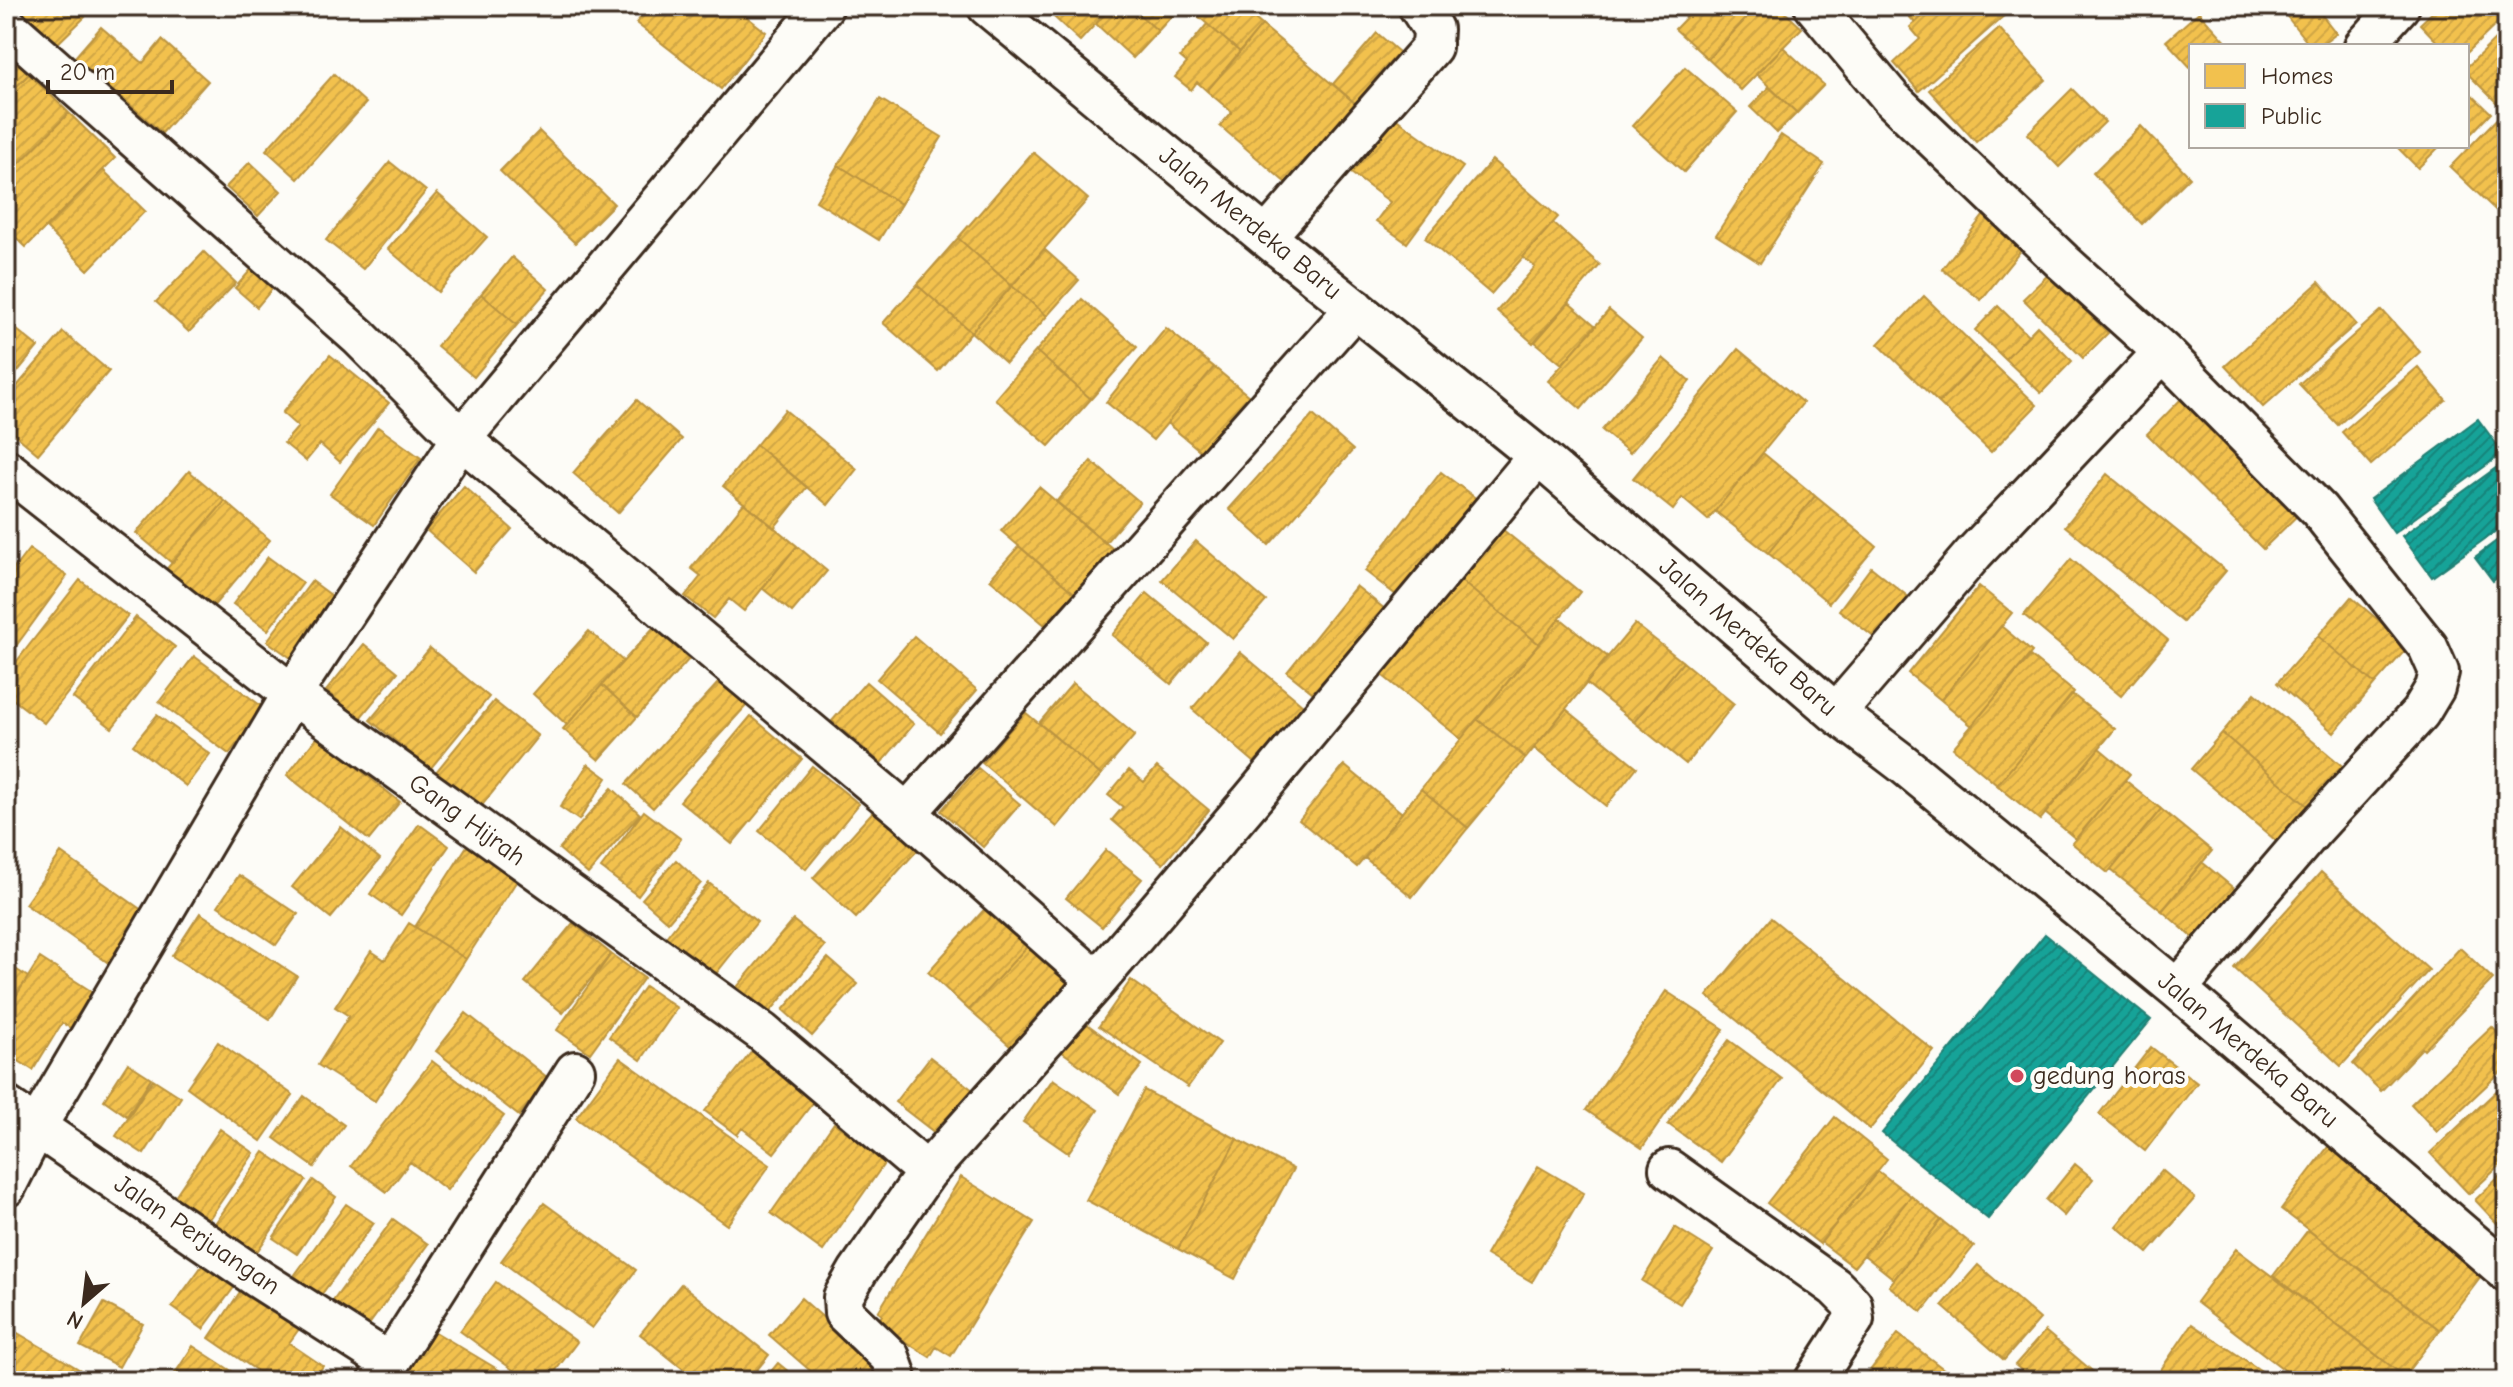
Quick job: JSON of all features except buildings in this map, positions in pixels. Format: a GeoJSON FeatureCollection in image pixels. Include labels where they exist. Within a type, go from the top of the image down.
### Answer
{"type":"FeatureCollection","features":[{"type":"Feature","properties":{"kind":"street"},"geometry":{"type":"LineString","coordinates":[[6,1187],[22,1116],[292,694],[461,439],[824,6]]}},
{"type":"Feature","properties":{"kind":"street","name":"Jalan Merdeka Baru"},"geometry":{"type":"LineString","coordinates":[[987,6],[1266,237],[1538,456],[1836,713],[1902,763],[2177,989],[2507,1272]]}},
{"type":"Feature","properties":{"kind":"street"},"geometry":{"type":"LineString","coordinates":[[1266,237],[1432,47],[1433,29],[1418,6]]}},
{"type":"Feature","properties":{"kind":"street"},"geometry":{"type":"LineString","coordinates":[[1814,6],[1891,98],[2063,262],[2163,352],[2319,510],[2428,647],[2439,672],[2435,688],[2420,713],[2313,830],[2177,989]]}},
{"type":"Feature","properties":{"kind":"street"},"geometry":{"type":"LineString","coordinates":[[2366,44],[2400,6]]}},
{"type":"Feature","properties":{"kind":"street"},"geometry":{"type":"LineString","coordinates":[[6,25],[359,337],[461,439],[907,813],[1097,981]]}},
{"type":"Feature","properties":{"kind":"street"},"geometry":{"type":"LineString","coordinates":[[907,813],[1355,308]]}},
{"type":"Feature","properties":{"kind":"street"},"geometry":{"type":"LineString","coordinates":[[1836,713],[1974,553],[2163,352]]}},
{"type":"Feature","properties":{"kind":"street"},"geometry":{"type":"LineString","coordinates":[[893,1381],[896,1374],[890,1357],[844,1313],[843,1297],[927,1172],[1097,981],[1538,456]]}},
{"type":"Feature","properties":{"kind":"street","name":"Gang Hijrah"},"geometry":{"type":"LineString","coordinates":[[6,469],[292,694],[762,1032],[927,1172]]}},
{"type":"Feature","properties":{"kind":"street"},"geometry":{"type":"LineString","coordinates":[[384,1372],[575,1071]]}},
{"type":"Feature","properties":{"kind":"street","name":"Jalan Perjuangan"},"geometry":{"type":"LineString","coordinates":[[22,1116],[259,1279],[384,1372]]}},
{"type":"Feature","properties":{"kind":"street"},"geometry":{"type":"LineString","coordinates":[[1669,1169],[1835,1287],[1852,1304],[1854,1319],[1814,1381]]}},
{"type":"Feature","properties":{"kind":"place","name":"gedung horas"},"geometry":{"type":"Point","coordinates":[2017,1076]}}]}
